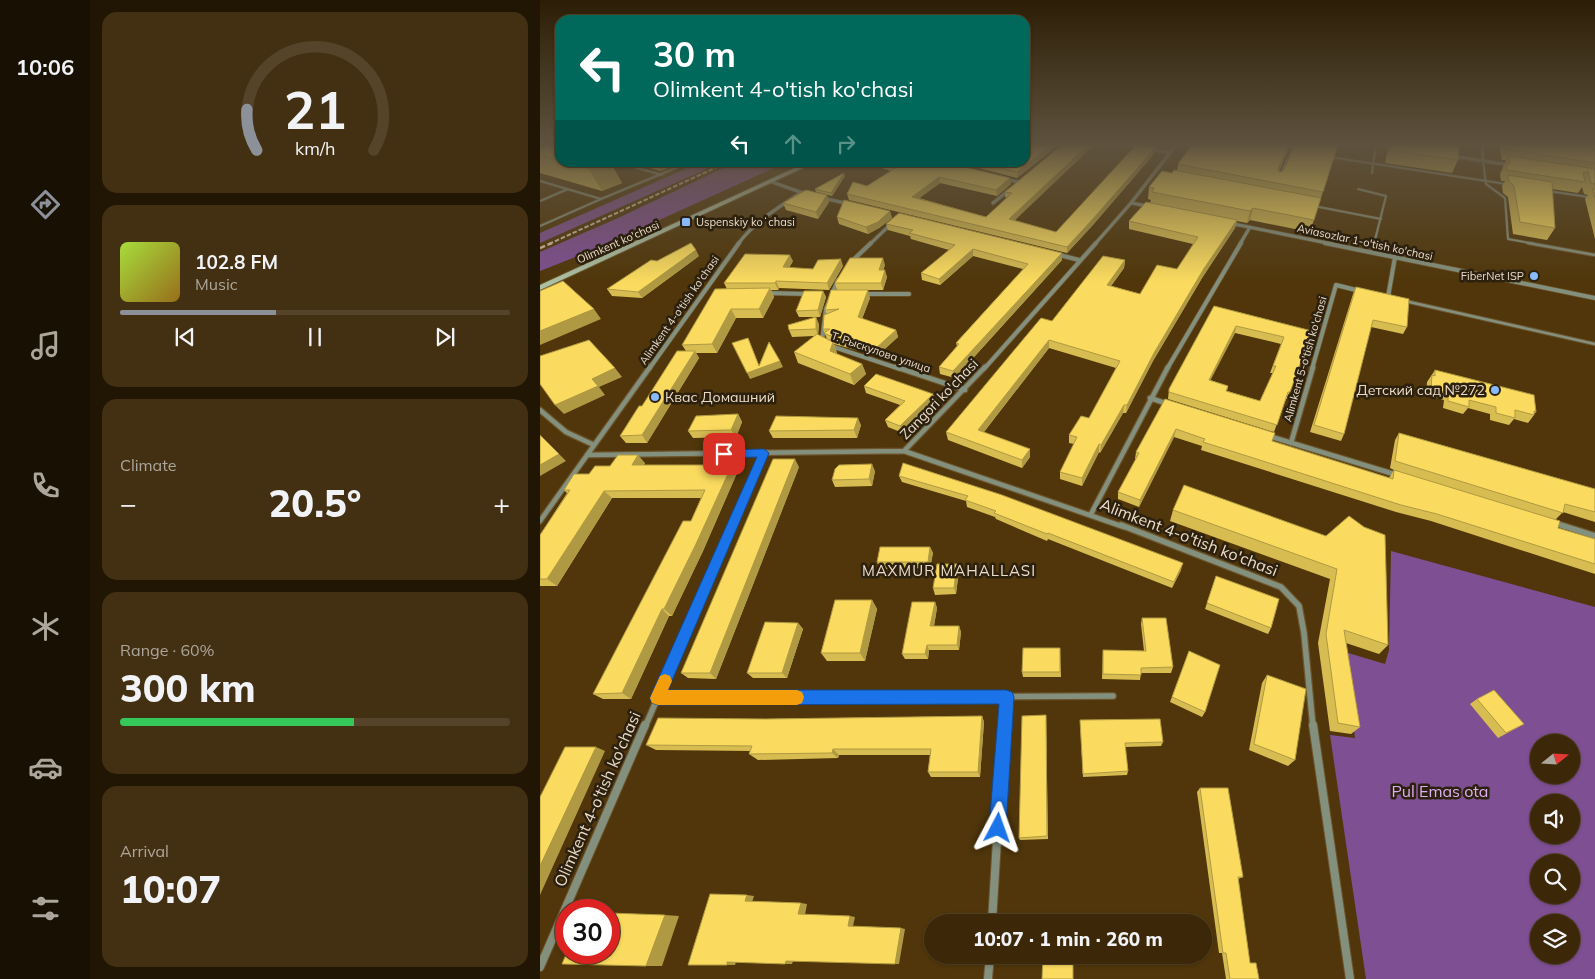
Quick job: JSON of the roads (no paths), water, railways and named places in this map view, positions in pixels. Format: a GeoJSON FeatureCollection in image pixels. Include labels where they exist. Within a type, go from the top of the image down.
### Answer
{"type":"FeatureCollection","features":[{"type":"Feature","properties":{"kind":"main road","name":"Olimkent ko'chasi"},"geometry":{"type":"LineString","coordinates":[[540,280],[738,191]]}},
{"type":"Feature","properties":{"kind":"main road","name":"Olimkent ko'chasi"},"geometry":{"type":"LineString","coordinates":[[540,288],[753,191]]}},
{"type":"Feature","properties":{"kind":"street"},"geometry":{"type":"LineString","coordinates":[[798,191],[812,195]]}},
{"type":"Feature","properties":{"kind":"street"},"geometry":{"type":"LineString","coordinates":[[993,203],[1008,191]]}},
{"type":"Feature","properties":{"kind":"street","name":"Zangori ko'chasi"},"geometry":{"type":"LineString","coordinates":[[587,455],[904,451],[965,390],[1141,191]]}},
{"type":"Feature","properties":{"kind":"street","name":"Alimkent 4-o'tish ko'chasi"},"geometry":{"type":"LineString","coordinates":[[587,455],[745,234],[775,209],[802,192]]}},
{"type":"Feature","properties":{"kind":"street"},"geometry":{"type":"LineString","coordinates":[[821,197],[850,204]]}},
{"type":"Feature","properties":{"kind":"street"},"geometry":{"type":"LineString","coordinates":[[1131,203],[1149,206]]}},
{"type":"Feature","properties":{"kind":"street"},"geometry":{"type":"LineString","coordinates":[[848,266],[852,259],[898,217]]}},
{"type":"Feature","properties":{"kind":"street","name":"Aviasozlar 1-o'tish ko'chasi"},"geometry":{"type":"LineString","coordinates":[[1222,222],[1595,298]]}},
{"type":"Feature","properties":{"kind":"street"},"geometry":{"type":"LineString","coordinates":[[1092,514],[1150,398],[1250,227]]}},
{"type":"Feature","properties":{"kind":"street"},"geometry":{"type":"LineString","coordinates":[[1050,253],[1079,260]]}},
{"type":"Feature","properties":{"kind":"street"},"geometry":{"type":"LineString","coordinates":[[1380,295],[1388,297],[1395,257]]}},
{"type":"Feature","properties":{"kind":"street","name":"Т. Рыскулова улица"},"geometry":{"type":"LineString","coordinates":[[843,273],[830,294],[821,332],[822,341],[829,346],[965,390]]}},
{"type":"Feature","properties":{"kind":"street","name":"Alimkent 5-o'tish ko'chasi"},"geometry":{"type":"LineString","coordinates":[[1291,443],[1336,285],[1362,291]]}},
{"type":"Feature","properties":{"kind":"street"},"geometry":{"type":"LineString","coordinates":[[704,293],[714,293]]}},
{"type":"Feature","properties":{"kind":"street"},"geometry":{"type":"LineString","coordinates":[[762,293],[810,294]]}},
{"type":"Feature","properties":{"kind":"street"},"geometry":{"type":"LineString","coordinates":[[830,294],[840,294]]}},
{"type":"Feature","properties":{"kind":"street"},"geometry":{"type":"LineString","coordinates":[[860,294],[909,294]]}},
{"type":"Feature","properties":{"kind":"street"},"geometry":{"type":"LineString","coordinates":[[1150,398],[1178,407]]}},
{"type":"Feature","properties":{"kind":"street"},"geometry":{"type":"LineString","coordinates":[[540,410],[566,432],[594,445]]}},
{"type":"Feature","properties":{"kind":"street","name":"Alimkent 5-o'tish ko'chasi"},"geometry":{"type":"LineString","coordinates":[[1263,434],[1405,478]]}},
{"type":"Feature","properties":{"kind":"street","name":"Alimkent 4-o'tish ko'chasi"},"geometry":{"type":"LineString","coordinates":[[904,451],[1092,514],[1281,586],[1299,606],[1304,633],[1316,744],[1350,979]]}},
{"type":"Feature","properties":{"kind":"street","name":"Olimkent 4-o'tish ko'chasi"},"geometry":{"type":"LineString","coordinates":[[540,967],[764,453]]}},
{"type":"Feature","properties":{"kind":"street"},"geometry":{"type":"LineString","coordinates":[[540,521],[587,455]]}},
{"type":"Feature","properties":{"kind":"street"},"geometry":{"type":"LineString","coordinates":[[1548,521],[1595,536]]}},
{"type":"Feature","properties":{"kind":"street"},"geometry":{"type":"LineString","coordinates":[[658,698],[1112,696]]}},
{"type":"Feature","properties":{"kind":"street"},"geometry":{"type":"LineString","coordinates":[[992,914],[1006,697]]}},
{"type":"Feature","properties":{"kind":"street"},"geometry":{"type":"LineString","coordinates":[[988,979],[989,964]]}},
{"type":"Feature","properties":{"kind":"lane"},"geometry":{"type":"LineString","coordinates":[[540,201],[564,191]]}},
{"type":"Feature","properties":{"kind":"lane"},"geometry":{"type":"LineString","coordinates":[[574,191],[601,199]]}},
{"type":"Feature","properties":{"kind":"lane"},"geometry":{"type":"LineString","coordinates":[[540,226],[622,191]]}},
{"type":"Feature","properties":{"kind":"lane"},"geometry":{"type":"LineString","coordinates":[[1365,191],[1386,196],[1372,252]]}},
{"type":"Feature","properties":{"kind":"lane"},"geometry":{"type":"LineString","coordinates":[[1493,191],[1505,198],[1508,239],[1595,255]]}},
{"type":"Feature","properties":{"kind":"lane"},"geometry":{"type":"LineString","coordinates":[[1550,191],[1595,198]]}},
{"type":"Feature","properties":{"kind":"lane"},"geometry":{"type":"LineString","coordinates":[[1580,191],[1582,196]]}},
{"type":"Feature","properties":{"kind":"lane"},"geometry":{"type":"LineString","coordinates":[[1305,204],[1381,219]]}},
{"type":"Feature","properties":{"kind":"lane"},"geometry":{"type":"LineString","coordinates":[[1388,297],[1595,344]]}},
{"type":"Feature","properties":{"kind":"railway"},"geometry":{"type":"LineString","coordinates":[[549,244],[665,191]]}},
{"type":"Feature","properties":{"kind":"railway"},"geometry":{"type":"LineString","coordinates":[[540,248],[552,243]]}},
{"type":"Feature","properties":{"kind":"place","name":"Uspenskiy koʻchasi"},"geometry":{"type":"Point","coordinates":[686,222]}},
{"type":"Feature","properties":{"kind":"place","name":"FiberNet ISP"},"geometry":{"type":"Point","coordinates":[1534,276]}},
{"type":"Feature","properties":{"kind":"place","name":"Детский сад №272"},"geometry":{"type":"Point","coordinates":[1495,390]}},
{"type":"Feature","properties":{"kind":"place","name":"Квас Домашний"},"geometry":{"type":"Point","coordinates":[655,397]}},
{"type":"Feature","properties":{"kind":"district","name":"MAXMUR MAHALLASI"},"geometry":{"type":"Point","coordinates":[949,570]}},
{"type":"Feature","properties":{"kind":"park label","name":"Pul Emas ota"},"geometry":{"type":"Point","coordinates":[1440,791]}}]}
